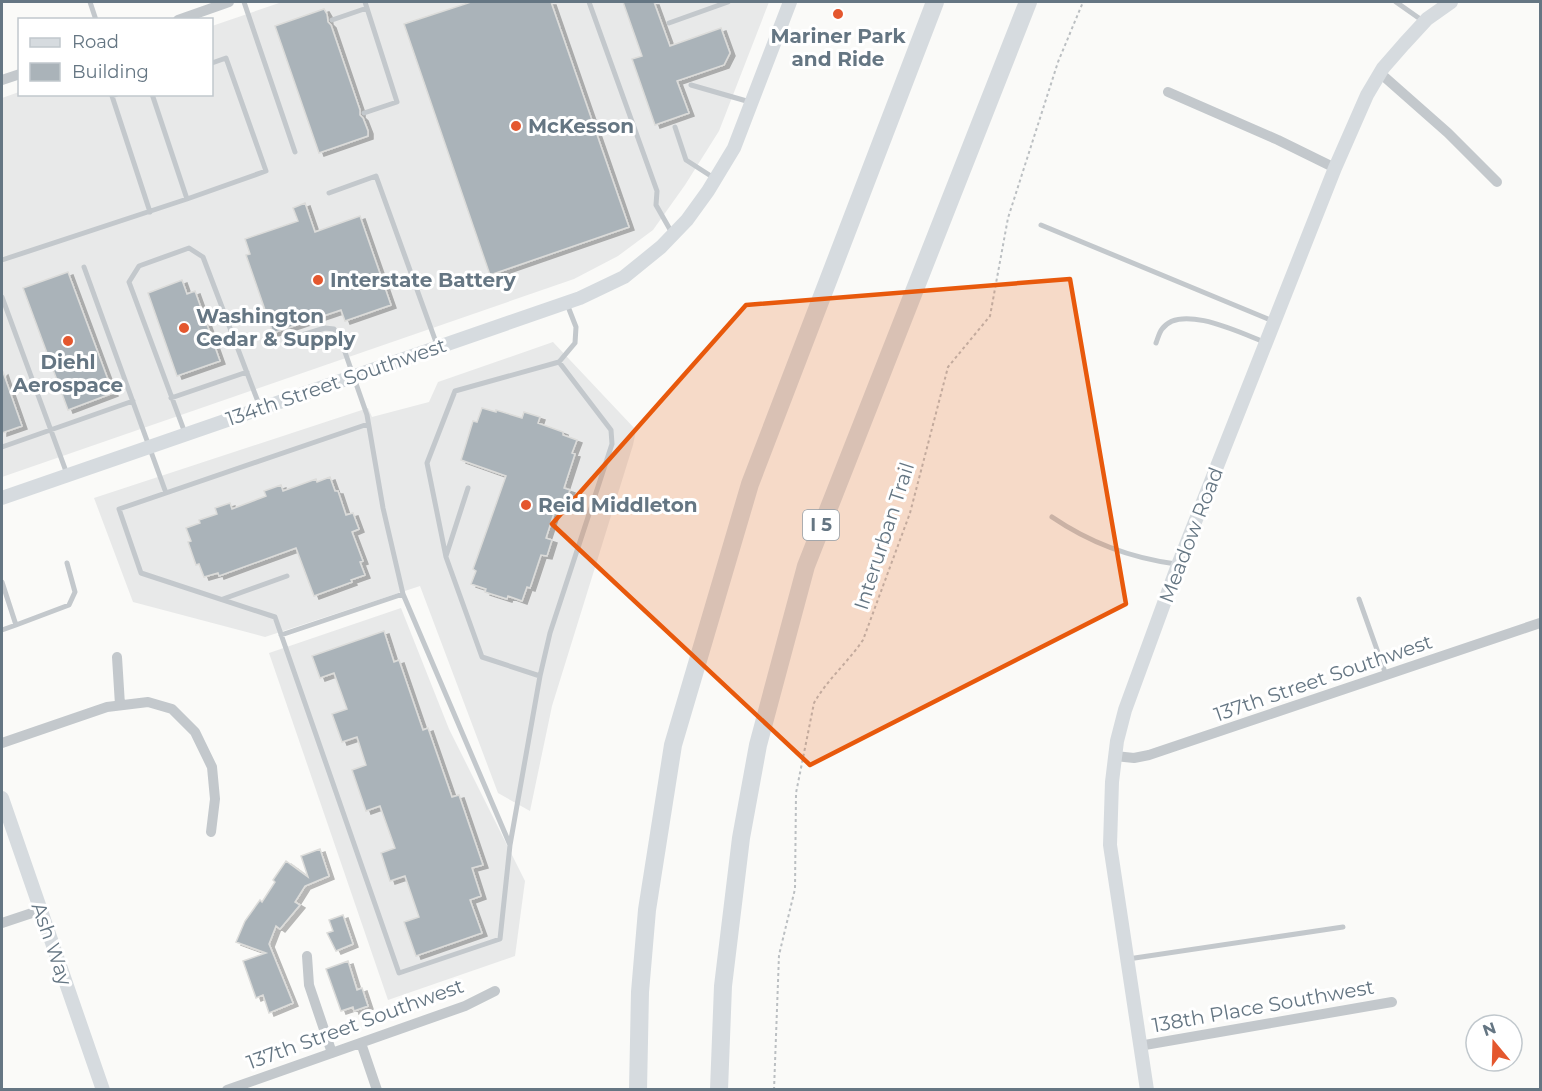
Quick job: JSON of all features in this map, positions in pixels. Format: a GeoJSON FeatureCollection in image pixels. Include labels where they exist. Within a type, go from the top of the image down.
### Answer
{"type":"FeatureCollection","features":[{"type":"Feature","properties":{"kind":"highway","name":"I 5"},"geometry":{"type":"LineString","coordinates":[[719,1089],[723,986],[741,838],[758,745],[806,566],[1028,2]]}},
{"type":"Feature","properties":{"kind":"highway"},"geometry":{"type":"LineString","coordinates":[[638,1089],[640,992],[647,910],[673,745],[750,484],[934,5]]}},
{"type":"Feature","properties":{"kind":"street"},"geometry":{"type":"LineString","coordinates":[[183,18],[225,2]]}},
{"type":"Feature","properties":{"kind":"street","name":"134th Street Southwest"},"geometry":{"type":"LineString","coordinates":[[2,498],[567,302],[624,277],[661,247],[687,220],[716,178],[734,148],[790,2]]}},
{"type":"Feature","properties":{"kind":"street","name":"Meadow Road"},"geometry":{"type":"LineString","coordinates":[[1147,1089],[1110,846],[1110,804],[1115,756],[1132,687],[1335,168],[1367,95],[1380,73],[1404,44],[1426,21],[1451,2]]}},
{"type":"Feature","properties":{"kind":"street"},"geometry":{"type":"LineString","coordinates":[[1380,73],[1497,182]]}},
{"type":"Feature","properties":{"kind":"street"},"geometry":{"type":"LineString","coordinates":[[2,80],[18,75]]}},
{"type":"Feature","properties":{"kind":"street"},"geometry":{"type":"LineString","coordinates":[[1168,92],[1278,140],[1335,168]]}},
{"type":"Feature","properties":{"kind":"street","name":"137th Street Southwest"},"geometry":{"type":"LineString","coordinates":[[1115,756],[1134,758],[1149,755],[1386,677],[1540,623]]}},
{"type":"Feature","properties":{"kind":"street"},"geometry":{"type":"LineString","coordinates":[[117,657],[120,705]]}},
{"type":"Feature","properties":{"kind":"street"},"geometry":{"type":"LineString","coordinates":[[2,743],[108,707],[148,702],[172,709],[195,732],[212,767],[215,800],[211,831]]}},
{"type":"Feature","properties":{"kind":"street","name":"Ash Way"},"geometry":{"type":"LineString","coordinates":[[2,798],[103,1089]]}},
{"type":"Feature","properties":{"kind":"street"},"geometry":{"type":"LineString","coordinates":[[2,923],[41,910]]}},
{"type":"Feature","properties":{"kind":"street"},"geometry":{"type":"LineString","coordinates":[[307,956],[309,985],[332,1053]]}},
{"type":"Feature","properties":{"kind":"street","name":"137th Street Southwest"},"geometry":{"type":"LineString","coordinates":[[227,1089],[465,1006],[495,991]]}},
{"type":"Feature","properties":{"kind":"street","name":"138th Place Southwest"},"geometry":{"type":"LineString","coordinates":[[1140,1046],[1392,1002]]}},
{"type":"Feature","properties":{"kind":"street"},"geometry":{"type":"LineString","coordinates":[[362,1043],[377,1089]]}},
{"type":"Feature","properties":{"kind":"lane"},"geometry":{"type":"LineString","coordinates":[[90,2],[95,18]]}},
{"type":"Feature","properties":{"kind":"lane"},"geometry":{"type":"LineString","coordinates":[[244,2],[295,152]]}},
{"type":"Feature","properties":{"kind":"lane"},"geometry":{"type":"LineString","coordinates":[[364,113],[397,102],[365,2]]}},
{"type":"Feature","properties":{"kind":"lane"},"geometry":{"type":"LineString","coordinates":[[590,2],[657,191],[656,205],[673,235]]}},
{"type":"Feature","properties":{"kind":"lane"},"geometry":{"type":"LineString","coordinates":[[669,23],[728,2]]}},
{"type":"Feature","properties":{"kind":"lane"},"geometry":{"type":"LineString","coordinates":[[1396,2],[1426,21]]}},
{"type":"Feature","properties":{"kind":"lane"},"geometry":{"type":"LineString","coordinates":[[332,20],[367,8]]}},
{"type":"Feature","properties":{"kind":"lane"},"geometry":{"type":"LineString","coordinates":[[2,260],[266,171],[226,58],[213,63]]}},
{"type":"Feature","properties":{"kind":"lane"},"geometry":{"type":"LineString","coordinates":[[691,85],[752,102]]}},
{"type":"Feature","properties":{"kind":"lane"},"geometry":{"type":"LineString","coordinates":[[112,96],[150,212]]}},
{"type":"Feature","properties":{"kind":"lane"},"geometry":{"type":"LineString","coordinates":[[153,96],[187,199]]}},
{"type":"Feature","properties":{"kind":"lane"},"geometry":{"type":"LineString","coordinates":[[675,127],[686,160],[716,178]]}},
{"type":"Feature","properties":{"kind":"lane"},"geometry":{"type":"LineString","coordinates":[[329,193],[376,176],[437,347]]}},
{"type":"Feature","properties":{"kind":"lane"},"geometry":{"type":"LineString","coordinates":[[1041,225],[1274,322]]}},
{"type":"Feature","properties":{"kind":"lane"},"geometry":{"type":"LineString","coordinates":[[186,434],[129,282],[139,266],[189,248],[203,257],[260,408]]}},
{"type":"Feature","properties":{"kind":"lane"},"geometry":{"type":"LineString","coordinates":[[84,267],[166,493]]}},
{"type":"Feature","properties":{"kind":"lane"},"geometry":{"type":"LineString","coordinates":[[2,297],[67,475]]}},
{"type":"Feature","properties":{"kind":"lane"},"geometry":{"type":"LineString","coordinates":[[540,676],[482,657],[446,557],[427,463],[455,391],[559,362],[576,343],[576,327],[567,302]]}},
{"type":"Feature","properties":{"kind":"lane"},"geometry":{"type":"LineString","coordinates":[[1156,343],[1162,328],[1179,318],[1199,319],[1266,343]]}},
{"type":"Feature","properties":{"kind":"lane"},"geometry":{"type":"LineString","coordinates":[[302,336],[325,328],[334,329],[339,335],[368,424],[382,508],[404,594],[510,845]]}},
{"type":"Feature","properties":{"kind":"lane"},"geometry":{"type":"LineString","coordinates":[[368,424],[120,509],[141,573],[275,617],[399,973],[500,939],[510,845],[540,676],[550,633],[612,444],[611,430],[559,362]]}},
{"type":"Feature","properties":{"kind":"lane"},"geometry":{"type":"LineString","coordinates":[[171,398],[247,372]]}},
{"type":"Feature","properties":{"kind":"lane"},"geometry":{"type":"LineString","coordinates":[[2,447],[133,401]]}},
{"type":"Feature","properties":{"kind":"lane"},"geometry":{"type":"LineString","coordinates":[[446,557],[468,488]]}},
{"type":"Feature","properties":{"kind":"lane"},"geometry":{"type":"LineString","coordinates":[[1052,517],[1105,546],[1129,555],[1178,565]]}},
{"type":"Feature","properties":{"kind":"lane"},"geometry":{"type":"LineString","coordinates":[[2,630],[69,605],[75,592],[67,563]]}},
{"type":"Feature","properties":{"kind":"lane"},"geometry":{"type":"LineString","coordinates":[[221,600],[287,576]]}},
{"type":"Feature","properties":{"kind":"lane"},"geometry":{"type":"LineString","coordinates":[[2,582],[16,625]]}},
{"type":"Feature","properties":{"kind":"lane"},"geometry":{"type":"LineString","coordinates":[[281,635],[404,594]]}},
{"type":"Feature","properties":{"kind":"lane"},"geometry":{"type":"LineString","coordinates":[[1359,599],[1386,677]]}},
{"type":"Feature","properties":{"kind":"lane"},"geometry":{"type":"LineString","coordinates":[[1126,959],[1343,927]]}},
{"type":"Feature","properties":{"kind":"path","name":"Interurban Trail"},"geometry":{"type":"LineString","coordinates":[[774,1089],[779,955],[795,889],[796,792],[814,703],[821,690],[852,656],[863,640],[910,513],[948,367],[990,316],[1008,218],[1058,62],[1083,2]]}},
{"type":"Feature","properties":{"kind":"highlighted area"},"geometry":{"type":"Polygon","coordinates":[[[1070,279],[1126,604],[810,765],[552,524],[746,305],[1070,279]]]}},
{"type":"Feature","properties":{"kind":"shaded area"},"geometry":{"type":"Polygon","coordinates":[[[282,2],[769,2],[719,131],[653,230],[618,256],[574,279],[2,477],[2,98],[18,92],[18,96],[213,96],[213,26],[282,2]]]}},
{"type":"Feature","properties":{"kind":"shaded area"},"geometry":{"type":"Polygon","coordinates":[[[553,342],[636,430],[552,706],[530,811],[498,793],[420,586],[265,637],[133,602],[94,498],[368,408],[372,417],[429,402],[438,382],[553,342]]]}},
{"type":"Feature","properties":{"kind":"shaded area"},"geometry":{"type":"Polygon","coordinates":[[[401,608],[449,729],[525,881],[515,956],[388,1000],[269,653],[401,608]]]}},
{"type":"Feature","properties":{"kind":"building","name":"McKesson"},"geometry":{"type":"Polygon","coordinates":[[[471,2],[551,2],[629,227],[490,275],[404,24],[471,2]]]}},
{"type":"Feature","properties":{"kind":"building"},"geometry":{"type":"Polygon","coordinates":[[[623,2],[654,2],[670,46],[721,28],[730,53],[724,65],[677,81],[689,113],[655,125],[632,59],[642,56],[623,2]]]}},
{"type":"Feature","properties":{"kind":"building"},"geometry":{"type":"Polygon","coordinates":[[[324,9],[368,136],[319,153],[275,26],[324,9]]]}},
{"type":"Feature","properties":{"kind":"building","name":"Interstate Battery"},"geometry":{"type":"Polygon","coordinates":[[[305,203],[315,232],[360,216],[391,305],[345,321],[341,310],[273,333],[246,255],[250,254],[245,239],[298,221],[293,208],[305,203]]]}},
{"type":"Feature","properties":{"kind":"building","name":"Diehl Aerospace"},"geometry":{"type":"Polygon","coordinates":[[[68,272],[113,393],[68,410],[23,288],[68,272]]]}},
{"type":"Feature","properties":{"kind":"building","name":"Washington Cedar & Supply"},"geometry":{"type":"Polygon","coordinates":[[[182,280],[187,294],[195,291],[220,361],[177,376],[148,293],[182,280]]]}},
{"type":"Feature","properties":{"kind":"building"},"geometry":{"type":"Polygon","coordinates":[[[2,373],[22,426],[2,433],[2,373]]]}},
{"type":"Feature","properties":{"kind":"building","name":"Reid Middleton"},"geometry":{"type":"Polygon","coordinates":[[[482,408],[522,418],[524,412],[540,417],[538,423],[577,440],[564,488],[570,490],[563,506],[557,504],[546,538],[552,540],[547,556],[541,555],[530,588],[527,587],[522,601],[485,592],[486,589],[471,584],[476,571],[473,569],[506,476],[461,460],[473,421],[477,422],[482,408]]]}},
{"type":"Feature","properties":{"kind":"building"},"geometry":{"type":"Polygon","coordinates":[[[330,477],[335,491],[338,491],[346,515],[353,513],[359,529],[352,532],[363,561],[360,562],[365,575],[314,596],[296,548],[219,576],[218,573],[204,577],[199,564],[196,565],[186,528],[200,523],[199,520],[217,514],[215,508],[230,503],[232,509],[266,496],[264,491],[281,485],[283,491],[316,479],[317,482],[330,477]]]}},
{"type":"Feature","properties":{"kind":"building"},"geometry":{"type":"Polygon","coordinates":[[[384,631],[394,662],[399,660],[423,730],[428,728],[452,797],[459,795],[483,865],[472,868],[481,896],[470,900],[482,933],[416,956],[404,922],[419,917],[405,876],[390,881],[381,853],[395,848],[380,806],[366,811],[352,770],[366,765],[357,737],[342,742],[332,714],[347,709],[334,673],[320,678],[312,656],[384,631]]]}},
{"type":"Feature","properties":{"kind":"building"},"geometry":{"type":"Polygon","coordinates":[[[320,849],[329,876],[305,886],[295,902],[300,905],[280,929],[276,926],[269,944],[293,1003],[269,1013],[263,995],[256,998],[243,961],[266,953],[236,942],[245,921],[260,900],[262,902],[286,861],[308,877],[301,856],[320,849]]]}},
{"type":"Feature","properties":{"kind":"building"},"geometry":{"type":"Polygon","coordinates":[[[343,915],[353,944],[336,951],[327,933],[333,931],[329,920],[343,915]]]}},
{"type":"Feature","properties":{"kind":"building"},"geometry":{"type":"Polygon","coordinates":[[[348,961],[357,990],[362,988],[368,1006],[354,1011],[353,1007],[341,1011],[326,969],[348,961]]]}},
{"type":"Feature","properties":{"kind":"place","name":"Mariner Park and Ride"},"geometry":{"type":"Point","coordinates":[838,14]}},
{"type":"Feature","properties":{"kind":"place","name":"McKesson"},"geometry":{"type":"Point","coordinates":[516,126]}},
{"type":"Feature","properties":{"kind":"place","name":"Interstate Battery"},"geometry":{"type":"Point","coordinates":[318,280]}},
{"type":"Feature","properties":{"kind":"place","name":"Washington Cedar & Supply"},"geometry":{"type":"Point","coordinates":[184,328]}},
{"type":"Feature","properties":{"kind":"place","name":"Diehl Aerospace"},"geometry":{"type":"Point","coordinates":[68,341]}},
{"type":"Feature","properties":{"kind":"place","name":"Reid Middleton"},"geometry":{"type":"Point","coordinates":[526,505]}}]}
